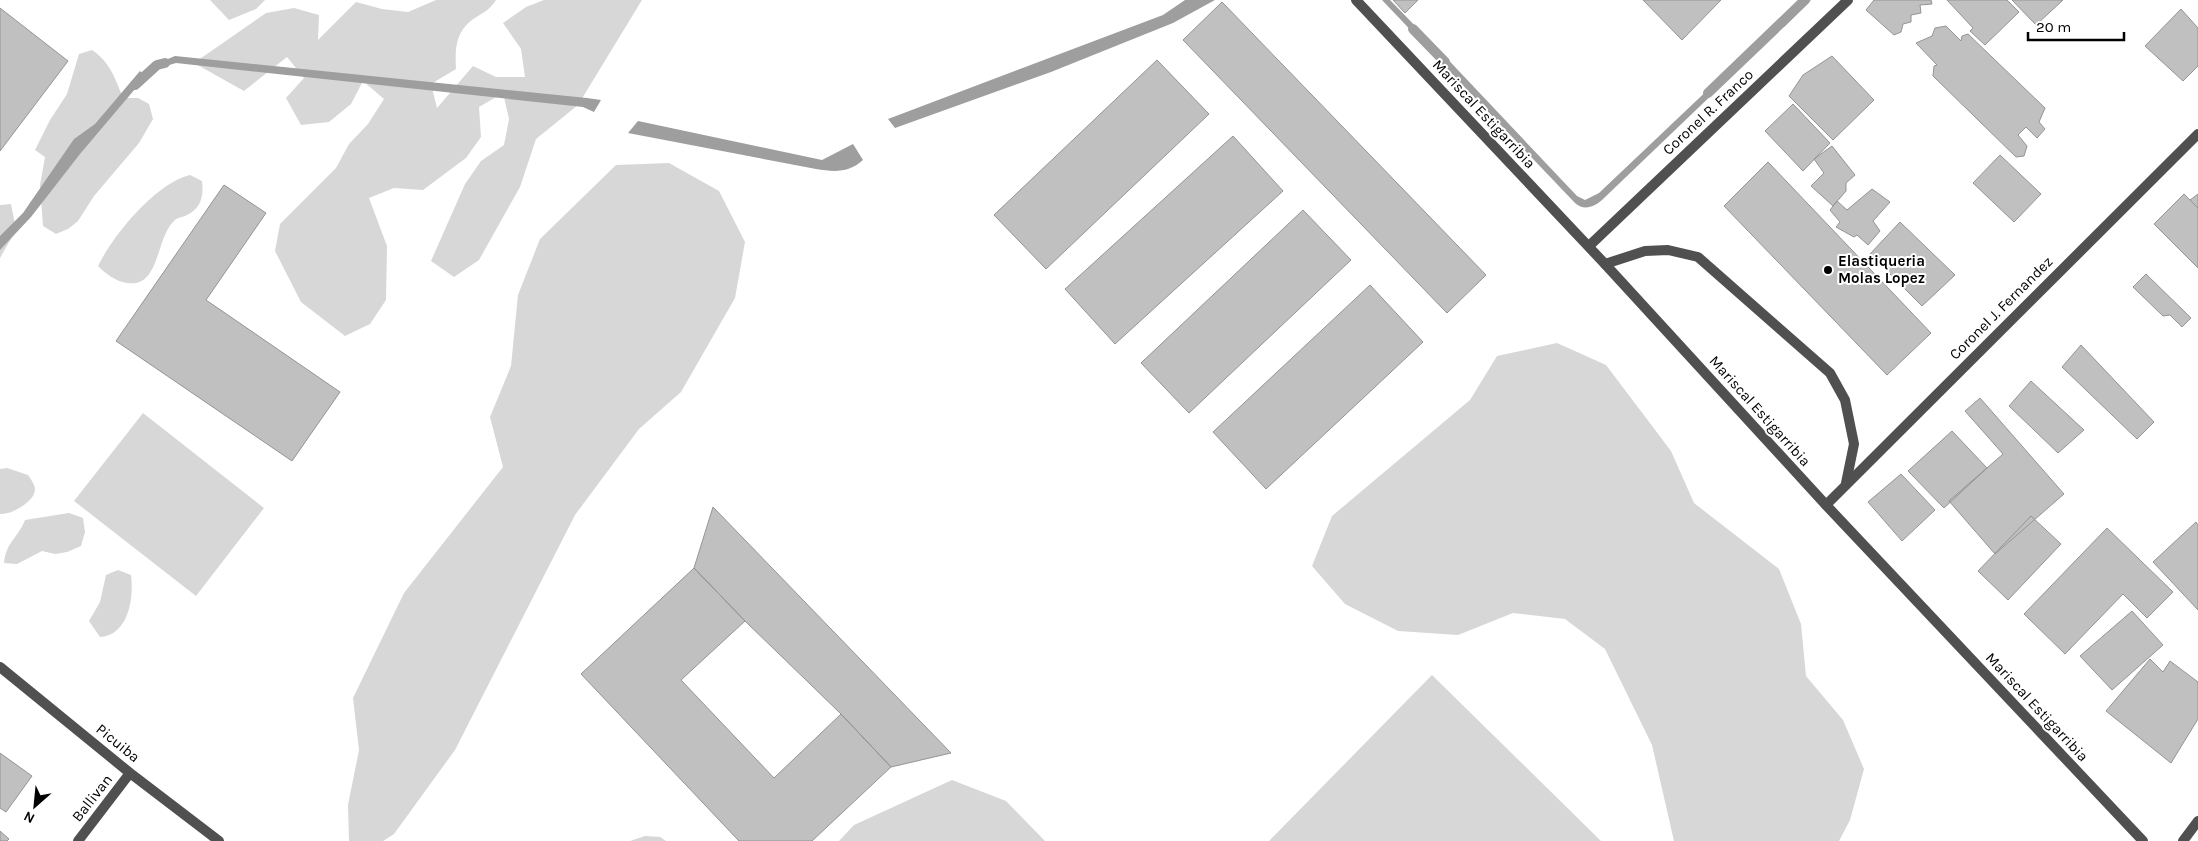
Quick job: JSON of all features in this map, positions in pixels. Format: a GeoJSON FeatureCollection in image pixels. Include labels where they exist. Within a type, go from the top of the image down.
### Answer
{"type":"FeatureCollection","features":[{"type":"Feature","properties":{"kind":"street","name":"Mariscal Estigarribia"},"geometry":{"type":"LineString","coordinates":[[1356,0],[1589,246],[1826,505],[2143,841]]}},
{"type":"Feature","properties":{"kind":"street","name":"Coronel R. Franco"},"geometry":{"type":"LineString","coordinates":[[1589,246],[1848,0]]}},
{"type":"Feature","properties":{"kind":"street","name":"Coronel J. Fernandez"},"geometry":{"type":"LineString","coordinates":[[1826,505],[2198,134]]}},
{"type":"Feature","properties":{"kind":"street"},"geometry":{"type":"LineString","coordinates":[[1605,264],[1645,251],[1668,250],[1698,257],[1830,373],[1845,400],[1854,444],[1846,483]]}},
{"type":"Feature","properties":{"kind":"street","name":"Picuiba"},"geometry":{"type":"LineString","coordinates":[[0,666],[130,773],[219,841]]}},
{"type":"Feature","properties":{"kind":"street","name":"Ballivan"},"geometry":{"type":"LineString","coordinates":[[78,841],[130,773]]}},
{"type":"Feature","properties":{"kind":"street"},"geometry":{"type":"LineString","coordinates":[[2183,841],[2198,820]]}},
{"type":"Feature","properties":{"kind":"shaded area"},"geometry":{"type":"Polygon","coordinates":[[[210,0],[265,0],[256,9],[229,20],[210,0]]]}},
{"type":"Feature","properties":{"kind":"shaded area"},"geometry":{"type":"Polygon","coordinates":[[[436,0],[496,0],[462,30],[457,42],[456,69],[431,84],[437,108],[473,66],[496,77],[525,77],[521,49],[503,23],[526,7],[544,0],[642,0],[578,105],[536,139],[520,187],[479,260],[454,277],[431,261],[465,184],[481,161],[504,145],[509,119],[503,93],[479,107],[481,137],[466,158],[423,190],[394,188],[369,198],[387,246],[386,300],[370,324],[345,336],[301,302],[275,251],[280,224],[336,168],[349,144],[368,124],[384,99],[363,81],[351,104],[329,122],[301,125],[286,98],[304,78],[287,57],[244,91],[194,63],[266,13],[294,8],[319,15],[318,40],[356,2],[382,9],[408,12],[436,0]]]}},
{"type":"Feature","properties":{"kind":"shaded area"},"geometry":{"type":"Polygon","coordinates":[[[1185,0],[1215,0],[1173,23],[1051,72],[895,128],[888,119],[1163,15],[1185,0]]]}},
{"type":"Feature","properties":{"kind":"shaded area"},"geometry":{"type":"Polygon","coordinates":[[[1382,0],[1390,0],[1424,35],[1420,40],[1382,0]]]}},
{"type":"Feature","properties":{"kind":"shaded area"},"geometry":{"type":"Polygon","coordinates":[[[1801,0],[1811,0],[1784,27],[1779,22],[1801,0]]]}},
{"type":"Feature","properties":{"kind":"shaded area"},"geometry":{"type":"Polygon","coordinates":[[[92,50],[108,65],[123,98],[138,98],[149,104],[153,119],[139,143],[94,196],[78,221],[68,229],[56,234],[43,226],[40,185],[45,157],[35,150],[50,120],[67,94],[79,54],[92,50]]]}},
{"type":"Feature","properties":{"kind":"shaded area"},"geometry":{"type":"Polygon","coordinates":[[[1439,50],[1577,196],[1585,200],[1599,193],[1715,83],[1720,87],[1602,200],[1596,205],[1582,207],[1575,203],[1433,54],[1439,50]]]}},
{"type":"Feature","properties":{"kind":"shaded area"},"geometry":{"type":"Polygon","coordinates":[[[175,56],[601,100],[594,112],[583,107],[176,63],[156,69],[151,66],[175,56]]]}},
{"type":"Feature","properties":{"kind":"shaded area"},"geometry":{"type":"Polygon","coordinates":[[[140,71],[146,76],[80,154],[31,217],[0,250],[0,236],[23,213],[74,139],[95,124],[140,71]]]}},
{"type":"Feature","properties":{"kind":"shaded area"},"geometry":{"type":"Polygon","coordinates":[[[638,121],[822,160],[853,144],[863,160],[847,169],[829,171],[816,169],[628,133],[638,121]]]}},
{"type":"Feature","properties":{"kind":"shaded area"},"geometry":{"type":"Polygon","coordinates":[[[669,163],[719,191],[745,242],[735,298],[681,392],[639,429],[575,515],[455,750],[394,834],[383,841],[349,841],[348,805],[359,750],[353,698],[404,593],[503,467],[490,417],[511,366],[518,295],[540,239],[616,165],[669,163]]]}},
{"type":"Feature","properties":{"kind":"shaded area"},"geometry":{"type":"Polygon","coordinates":[[[190,175],[202,181],[202,197],[200,202],[195,210],[176,219],[169,228],[152,270],[146,278],[138,282],[127,283],[119,281],[104,272],[98,266],[114,240],[137,212],[163,188],[190,175]]]}},
{"type":"Feature","properties":{"kind":"shaded area"},"geometry":{"type":"Polygon","coordinates":[[[11,204],[16,230],[0,258],[0,205],[11,204]]]}},
{"type":"Feature","properties":{"kind":"shaded area"},"geometry":{"type":"Polygon","coordinates":[[[1557,343],[1606,365],[1671,451],[1694,503],[1779,569],[1801,624],[1806,676],[1843,720],[1864,769],[1850,820],[1839,841],[1674,841],[1652,745],[1605,649],[1565,619],[1513,613],[1458,635],[1398,631],[1345,604],[1312,566],[1332,516],[1470,400],[1497,356],[1557,343]]]}},
{"type":"Feature","properties":{"kind":"shaded area"},"geometry":{"type":"Polygon","coordinates":[[[143,413],[264,508],[196,596],[74,501],[143,413]]]}},
{"type":"Feature","properties":{"kind":"shaded area"},"geometry":{"type":"Polygon","coordinates":[[[7,468],[28,475],[34,484],[35,490],[31,499],[21,507],[5,514],[0,514],[0,469],[7,468]]]}},
{"type":"Feature","properties":{"kind":"shaded area"},"geometry":{"type":"Polygon","coordinates":[[[69,513],[83,518],[85,532],[81,546],[67,552],[55,554],[42,551],[17,564],[4,563],[7,550],[25,520],[69,513]]]}},
{"type":"Feature","properties":{"kind":"shaded area"},"geometry":{"type":"Polygon","coordinates":[[[118,570],[131,575],[132,594],[128,614],[118,630],[110,635],[100,637],[89,621],[100,602],[106,575],[118,570]]]}},
{"type":"Feature","properties":{"kind":"shaded area"},"geometry":{"type":"Polygon","coordinates":[[[1432,675],[1601,841],[1269,841],[1432,675]]]}},
{"type":"Feature","properties":{"kind":"shaded area"},"geometry":{"type":"Polygon","coordinates":[[[952,780],[1006,801],[1045,841],[839,841],[854,825],[952,780]]]}},
{"type":"Feature","properties":{"kind":"shaded area"},"geometry":{"type":"Polygon","coordinates":[[[645,836],[660,837],[666,841],[630,841],[645,836]]]}},
{"type":"Feature","properties":{"kind":"building"},"geometry":{"type":"Polygon","coordinates":[[[1393,0],[1418,0],[1405,13],[1393,0]]]}},
{"type":"Feature","properties":{"kind":"building"},"geometry":{"type":"Polygon","coordinates":[[[1643,0],[1721,0],[1682,40],[1643,0]]]}},
{"type":"Feature","properties":{"kind":"building"},"geometry":{"type":"Polygon","coordinates":[[[1874,0],[1931,0],[1932,4],[1920,5],[1921,13],[1911,15],[1911,22],[1903,24],[1901,32],[1894,35],[1866,10],[1874,0]]]}},
{"type":"Feature","properties":{"kind":"building"},"geometry":{"type":"Polygon","coordinates":[[[1947,0],[2007,0],[2019,12],[1985,45],[1970,31],[1973,28],[1947,0]]]}},
{"type":"Feature","properties":{"kind":"building"},"geometry":{"type":"Polygon","coordinates":[[[2012,0],[2063,0],[2036,25],[2012,0]]]}},
{"type":"Feature","properties":{"kind":"building"},"geometry":{"type":"Polygon","coordinates":[[[1222,2],[1486,275],[1447,313],[1183,40],[1222,2]]]}},
{"type":"Feature","properties":{"kind":"building"},"geometry":{"type":"Polygon","coordinates":[[[0,8],[68,61],[0,151],[0,8]]]}},
{"type":"Feature","properties":{"kind":"building"},"geometry":{"type":"Polygon","coordinates":[[[2181,9],[2198,28],[2198,66],[2183,81],[2145,46],[2181,9]]]}},
{"type":"Feature","properties":{"kind":"building"},"geometry":{"type":"Polygon","coordinates":[[[1946,26],[1961,41],[1962,36],[1968,34],[2045,108],[2039,122],[2045,129],[2037,138],[2026,127],[2018,135],[2027,146],[2024,156],[2016,157],[1933,76],[1934,66],[1937,65],[1916,43],[1932,36],[1935,28],[1946,26]]]}},
{"type":"Feature","properties":{"kind":"building"},"geometry":{"type":"Polygon","coordinates":[[[1832,56],[1874,100],[1833,140],[1789,96],[1803,75],[1832,56]]]}},
{"type":"Feature","properties":{"kind":"building"},"geometry":{"type":"Polygon","coordinates":[[[1157,60],[1209,114],[1046,269],[994,215],[1157,60]]]}},
{"type":"Feature","properties":{"kind":"building"},"geometry":{"type":"Polygon","coordinates":[[[1793,104],[1830,143],[1803,171],[1765,131],[1793,104]]]}},
{"type":"Feature","properties":{"kind":"building"},"geometry":{"type":"Polygon","coordinates":[[[1233,136],[1283,191],[1115,344],[1065,289],[1233,136]]]}},
{"type":"Feature","properties":{"kind":"building"},"geometry":{"type":"Polygon","coordinates":[[[1832,146],[1855,175],[1846,183],[1846,191],[1833,206],[1811,186],[1824,173],[1814,159],[1832,146]]]}},
{"type":"Feature","properties":{"kind":"building"},"geometry":{"type":"Polygon","coordinates":[[[2000,155],[2041,194],[2014,222],[1973,183],[2000,155]]]}},
{"type":"Feature","properties":{"kind":"building","name":"Elastiqueria Molas Lopez"},"geometry":{"type":"Polygon","coordinates":[[[1768,162],[1931,333],[1887,375],[1724,206],[1768,162]]]}},
{"type":"Feature","properties":{"kind":"building"},"geometry":{"type":"Polygon","coordinates":[[[224,185],[266,213],[206,300],[340,392],[292,461],[116,341],[224,185]]]}},
{"type":"Feature","properties":{"kind":"building"},"geometry":{"type":"Polygon","coordinates":[[[1872,189],[1890,202],[1873,221],[1880,231],[1868,245],[1857,235],[1854,237],[1836,227],[1840,222],[1830,210],[1837,201],[1847,210],[1872,189]]]}},
{"type":"Feature","properties":{"kind":"building"},"geometry":{"type":"Polygon","coordinates":[[[2184,194],[2198,208],[2198,268],[2154,224],[2184,194]]]}},
{"type":"Feature","properties":{"kind":"building"},"geometry":{"type":"Polygon","coordinates":[[[2198,194],[2198,208],[2190,200],[2198,194]]]}},
{"type":"Feature","properties":{"kind":"building"},"geometry":{"type":"Polygon","coordinates":[[[1303,210],[1351,260],[1189,413],[1141,363],[1303,210]]]}},
{"type":"Feature","properties":{"kind":"building"},"geometry":{"type":"Polygon","coordinates":[[[1900,222],[1955,275],[1922,306],[1870,254],[1900,222]]]}},
{"type":"Feature","properties":{"kind":"building"},"geometry":{"type":"Polygon","coordinates":[[[2146,274],[2191,318],[2182,327],[2170,315],[2163,316],[2133,287],[2146,274]]]}},
{"type":"Feature","properties":{"kind":"building"},"geometry":{"type":"Polygon","coordinates":[[[1370,285],[1423,342],[1266,489],[1213,432],[1370,285]]]}},
{"type":"Feature","properties":{"kind":"building"},"geometry":{"type":"Polygon","coordinates":[[[2081,345],[2154,422],[2137,439],[2062,367],[2081,345]]]}},
{"type":"Feature","properties":{"kind":"building"},"geometry":{"type":"Polygon","coordinates":[[[2031,381],[2084,430],[2058,453],[2009,406],[2031,381]]]}},
{"type":"Feature","properties":{"kind":"building"},"geometry":{"type":"Polygon","coordinates":[[[1980,398],[2064,494],[1995,554],[1949,501],[2003,454],[1965,411],[1980,398]]]}},
{"type":"Feature","properties":{"kind":"building"},"geometry":{"type":"Polygon","coordinates":[[[1952,431],[1987,468],[1944,508],[1908,471],[1952,431]]]}},
{"type":"Feature","properties":{"kind":"building"},"geometry":{"type":"Polygon","coordinates":[[[1901,474],[1935,510],[1902,541],[1868,502],[1901,474]]]}},
{"type":"Feature","properties":{"kind":"building"},"geometry":{"type":"Polygon","coordinates":[[[713,507],[951,753],[891,767],[841,714],[745,621],[694,568],[713,507]]]}},
{"type":"Feature","properties":{"kind":"building"},"geometry":{"type":"Polygon","coordinates":[[[2031,516],[2061,544],[2008,600],[1978,571],[2031,516]]]}},
{"type":"Feature","properties":{"kind":"building"},"geometry":{"type":"Polygon","coordinates":[[[2196,522],[2198,525],[2198,610],[2153,562],[2196,522]]]}},
{"type":"Feature","properties":{"kind":"building"},"geometry":{"type":"Polygon","coordinates":[[[2107,528],[2173,592],[2147,618],[2123,594],[2065,654],[2024,614],[2107,528]]]}},
{"type":"Feature","properties":{"kind":"building"},"geometry":{"type":"Polygon","coordinates":[[[694,568],[745,621],[681,680],[774,778],[841,714],[891,767],[812,841],[739,841],[581,674],[694,568]]]}},
{"type":"Feature","properties":{"kind":"building"},"geometry":{"type":"Polygon","coordinates":[[[2132,611],[2163,645],[2112,690],[2080,656],[2132,611]]]}},
{"type":"Feature","properties":{"kind":"building"},"geometry":{"type":"Polygon","coordinates":[[[2150,659],[2163,672],[2170,661],[2198,682],[2198,719],[2171,763],[2106,711],[2150,659]]]}},
{"type":"Feature","properties":{"kind":"building"},"geometry":{"type":"Polygon","coordinates":[[[0,753],[32,776],[6,812],[0,808],[0,753]]]}},
{"type":"Feature","properties":{"kind":"building"},"geometry":{"type":"Polygon","coordinates":[[[0,831],[9,839],[7,841],[0,841],[0,831]]]}},
{"type":"Feature","properties":{"kind":"waterway"},"geometry":{"type":"LineString","coordinates":[[1708,93],[1805,0]]}},
{"type":"Feature","properties":{"kind":"waterway"},"geometry":{"type":"LineString","coordinates":[[1413,29],[1445,62]]}},
{"type":"Feature","properties":{"kind":"waterway"},"geometry":{"type":"LineString","coordinates":[[135,85],[157,65],[165,63]]}},
{"type":"Feature","properties":{"kind":"place","name":"Elastiqueria Molas Lopez"},"geometry":{"type":"Point","coordinates":[1828,270]}}]}
